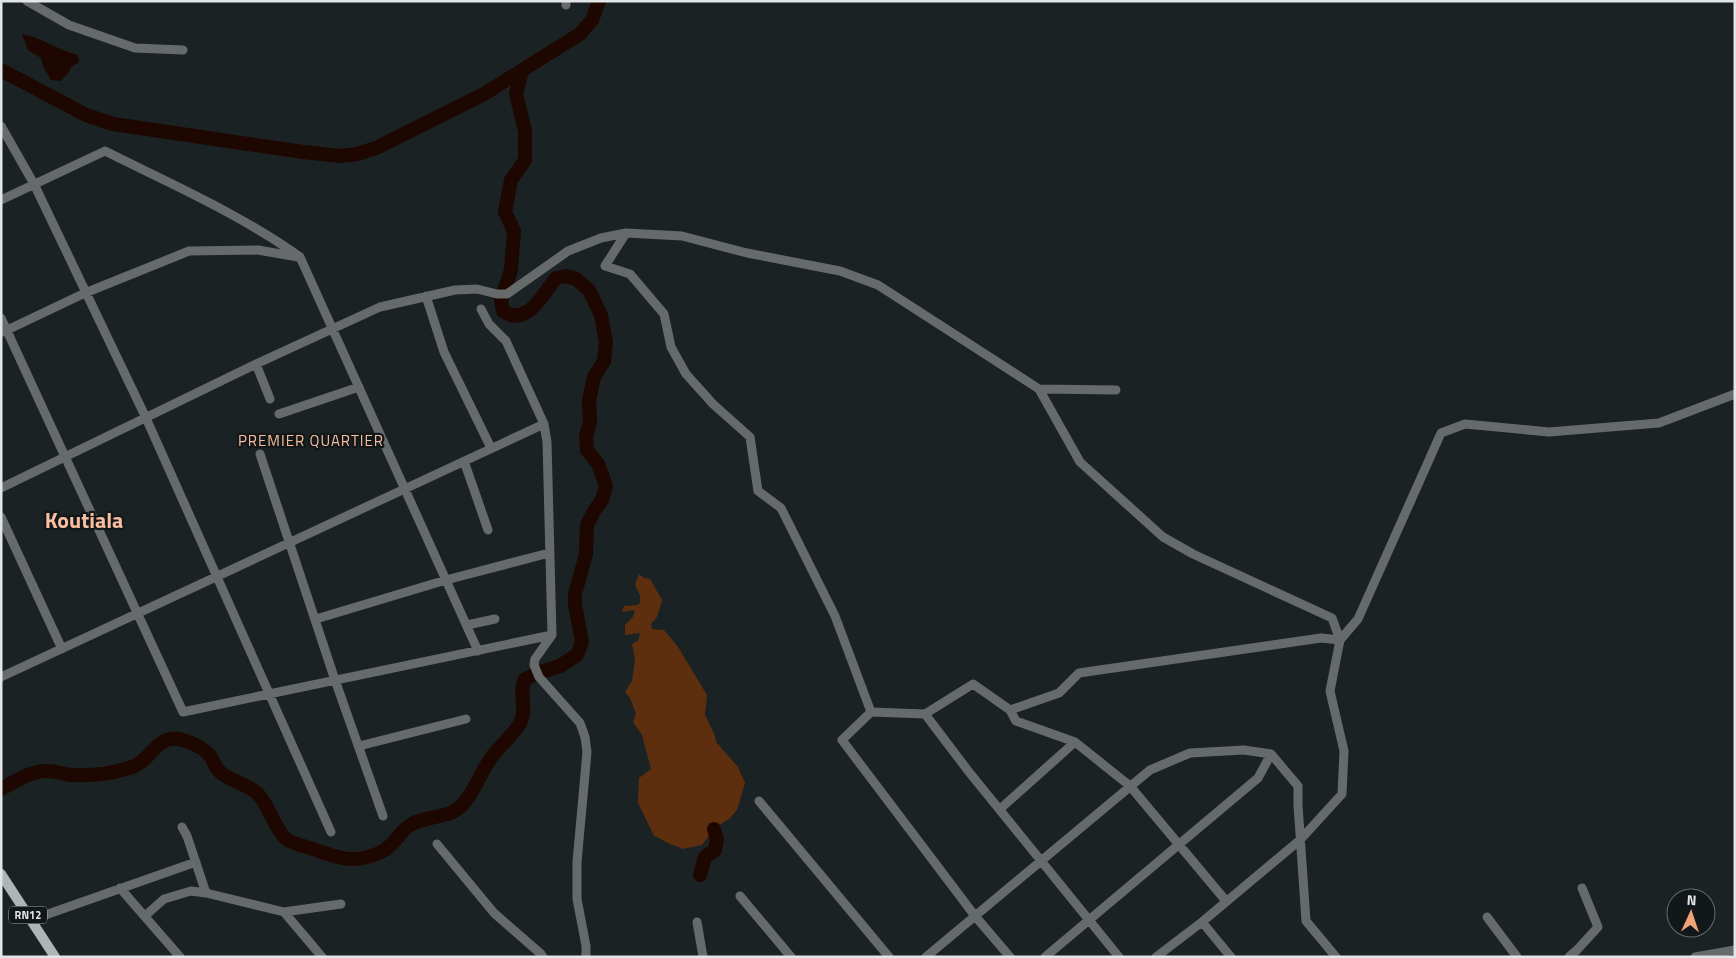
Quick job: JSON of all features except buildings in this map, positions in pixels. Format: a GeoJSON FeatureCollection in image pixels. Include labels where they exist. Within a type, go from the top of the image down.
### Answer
{"type":"FeatureCollection","features":[{"type":"Feature","properties":{"kind":"main road","name":"RN12"},"geometry":{"type":"LineString","coordinates":[[1,874],[55,957]]}},
{"type":"Feature","properties":{"kind":"street"},"geometry":{"type":"LineString","coordinates":[[27,1],[69,25],[135,48],[183,50]]}},
{"type":"Feature","properties":{"kind":"street"},"geometry":{"type":"LineString","coordinates":[[1,126],[34,184],[146,418],[331,832]]}},
{"type":"Feature","properties":{"kind":"street"},"geometry":{"type":"LineString","coordinates":[[1,200],[105,151],[226,212],[275,239],[300,257],[478,650]]}},
{"type":"Feature","properties":{"kind":"street"},"geometry":{"type":"LineString","coordinates":[[626,233],[605,266],[630,274],[664,314],[671,346],[686,374],[713,404],[750,437],[758,491],[781,508],[835,616],[871,712]]}},
{"type":"Feature","properties":{"kind":"street"},"geometry":{"type":"LineString","coordinates":[[1,488],[256,364],[380,307],[455,290],[477,289],[497,294],[507,294],[568,251],[601,238],[626,233],[682,236],[747,253],[840,271],[878,285],[1040,389],[1080,462],[1163,537],[1193,554],[1332,618],[1340,640]]}},
{"type":"Feature","properties":{"kind":"street"},"geometry":{"type":"LineString","coordinates":[[4,332],[85,293],[189,251],[258,250],[300,257]]}},
{"type":"Feature","properties":{"kind":"street"},"geometry":{"type":"LineString","coordinates":[[426,296],[444,352],[491,448]]}},
{"type":"Feature","properties":{"kind":"street"},"geometry":{"type":"LineString","coordinates":[[481,309],[489,324],[506,341],[544,424],[547,442],[552,635],[535,659],[534,665],[539,676],[580,723],[585,737],[587,752],[577,862],[577,899],[586,946],[586,957]]}},
{"type":"Feature","properties":{"kind":"street"},"geometry":{"type":"LineString","coordinates":[[1,318],[4,332],[183,712],[552,635]]}},
{"type":"Feature","properties":{"kind":"street"},"geometry":{"type":"LineString","coordinates":[[256,364],[270,399]]}},
{"type":"Feature","properties":{"kind":"street"},"geometry":{"type":"LineString","coordinates":[[279,414],[359,386]]}},
{"type":"Feature","properties":{"kind":"street"},"geometry":{"type":"LineString","coordinates":[[1040,389],[1116,390]]}},
{"type":"Feature","properties":{"kind":"street"},"geometry":{"type":"LineString","coordinates":[[1156,957],[1202,922],[1300,840],[1342,794],[1344,751],[1330,691],[1340,640],[1358,619],[1441,433],[1465,424],[1549,432],[1659,423],[1732,397]]}},
{"type":"Feature","properties":{"kind":"street"},"geometry":{"type":"LineString","coordinates":[[1,677],[544,424]]}},
{"type":"Feature","properties":{"kind":"street"},"geometry":{"type":"LineString","coordinates":[[260,454],[335,680],[383,816]]}},
{"type":"Feature","properties":{"kind":"street"},"geometry":{"type":"LineString","coordinates":[[464,461],[488,530]]}},
{"type":"Feature","properties":{"kind":"street"},"geometry":{"type":"LineString","coordinates":[[1,517],[62,649]]}},
{"type":"Feature","properties":{"kind":"street"},"geometry":{"type":"LineString","coordinates":[[316,619],[446,580],[549,553]]}},
{"type":"Feature","properties":{"kind":"street"},"geometry":{"type":"LineString","coordinates":[[467,625],[495,619]]}},
{"type":"Feature","properties":{"kind":"street"},"geometry":{"type":"LineString","coordinates":[[1010,710],[1059,692],[1079,673],[1321,638],[1340,640]]}},
{"type":"Feature","properties":{"kind":"street"},"geometry":{"type":"LineString","coordinates":[[1010,957],[975,916],[842,740],[871,712],[925,714],[972,684],[1010,710],[1016,721],[1075,742],[1130,786],[1226,901]]}},
{"type":"Feature","properties":{"kind":"street"},"geometry":{"type":"LineString","coordinates":[[925,714],[1119,957]]}},
{"type":"Feature","properties":{"kind":"street"},"geometry":{"type":"LineString","coordinates":[[359,746],[466,719]]}},
{"type":"Feature","properties":{"kind":"street"},"geometry":{"type":"LineString","coordinates":[[1000,809],[1075,742]]}},
{"type":"Feature","properties":{"kind":"street"},"geometry":{"type":"LineString","coordinates":[[926,957],[1150,770],[1190,752],[1244,750],[1271,754],[1298,786],[1306,922],[1336,957]]}},
{"type":"Feature","properties":{"kind":"street"},"geometry":{"type":"LineString","coordinates":[[1045,957],[1258,778],[1271,754]]}},
{"type":"Feature","properties":{"kind":"street"},"geometry":{"type":"LineString","coordinates":[[758,801],[890,957]]}},
{"type":"Feature","properties":{"kind":"street"},"geometry":{"type":"LineString","coordinates":[[182,827],[206,893]]}},
{"type":"Feature","properties":{"kind":"street"},"geometry":{"type":"LineString","coordinates":[[437,844],[494,913],[541,954],[542,957]]}},
{"type":"Feature","properties":{"kind":"street"},"geometry":{"type":"LineString","coordinates":[[31,920],[196,862]]}},
{"type":"Feature","properties":{"kind":"street"},"geometry":{"type":"LineString","coordinates":[[120,888],[180,957]]}},
{"type":"Feature","properties":{"kind":"street"},"geometry":{"type":"LineString","coordinates":[[1569,957],[1598,927],[1582,888]]}},
{"type":"Feature","properties":{"kind":"street"},"geometry":{"type":"LineString","coordinates":[[145,916],[164,899],[191,891],[284,912],[341,904]]}},
{"type":"Feature","properties":{"kind":"street"},"geometry":{"type":"LineString","coordinates":[[740,896],[791,957]]}},
{"type":"Feature","properties":{"kind":"street"},"geometry":{"type":"LineString","coordinates":[[284,912],[322,957]]}},
{"type":"Feature","properties":{"kind":"street"},"geometry":{"type":"LineString","coordinates":[[1486,917],[1517,957]]}},
{"type":"Feature","properties":{"kind":"street"},"geometry":{"type":"LineString","coordinates":[[697,922],[703,957]]}},
{"type":"Feature","properties":{"kind":"street"},"geometry":{"type":"LineString","coordinates":[[1202,922],[1230,957]]}},
{"type":"Feature","properties":{"kind":"street"},"geometry":{"type":"LineString","coordinates":[[1695,957],[1735,950]]}},
{"type":"Feature","properties":{"kind":"shaded area"},"geometry":{"type":"Polygon","coordinates":[[[22,34],[78,55],[79,62],[71,67],[61,81],[51,80],[41,58],[28,50],[22,34]]]}},
{"type":"Feature","properties":{"kind":"shaded area"},"geometry":{"type":"Polygon","coordinates":[[[639,574],[644,578],[650,579],[662,600],[657,617],[651,624],[652,629],[664,630],[678,647],[707,695],[705,715],[716,742],[738,767],[745,783],[737,810],[730,818],[714,829],[702,845],[682,849],[654,836],[638,803],[639,778],[651,769],[642,735],[633,722],[636,714],[630,698],[625,692],[632,681],[635,659],[632,644],[638,641],[640,633],[625,635],[625,625],[633,617],[635,610],[622,612],[624,606],[640,603],[640,595],[635,585],[639,574]]]}},
{"type":"Feature","properties":{"kind":"waterway"},"geometry":{"type":"LineString","coordinates":[[1,70],[86,115],[113,124],[303,152],[339,156],[357,154],[376,148],[484,94],[580,34],[592,20],[599,1]]}},
{"type":"Feature","properties":{"kind":"waterway"},"geometry":{"type":"LineString","coordinates":[[1,789],[23,777],[40,771],[87,775],[103,774],[125,769],[139,763],[168,739],[176,739],[189,742],[203,750],[209,754],[221,773],[257,793],[265,803],[277,827],[288,840],[298,845],[341,858],[366,858],[385,850],[408,826],[425,819],[453,812],[459,808],[464,803],[491,758],[520,723],[523,712],[522,690],[525,679],[560,666],[577,655],[582,642],[575,605],[575,594],[586,554],[587,525],[602,500],[606,486],[598,464],[587,450],[586,436],[590,422],[589,401],[594,377],[604,361],[606,342],[601,315],[589,290],[576,279],[566,276],[556,278],[540,300],[527,312],[520,315],[512,315],[503,311],[501,301],[511,270],[514,231],[505,212],[511,180],[525,160],[525,131],[516,94],[522,71]]}},
{"type":"Feature","properties":{"kind":"waterway"},"geometry":{"type":"LineString","coordinates":[[700,875],[705,857],[715,850],[717,839],[714,829]]}},
{"type":"Feature","properties":{"kind":"district","name":"PREMIER QUARTIER"},"geometry":{"type":"Point","coordinates":[311,440]}},
{"type":"Feature","properties":{"kind":"district","name":"Koutiala"},"geometry":{"type":"Point","coordinates":[84,520]}}]}
